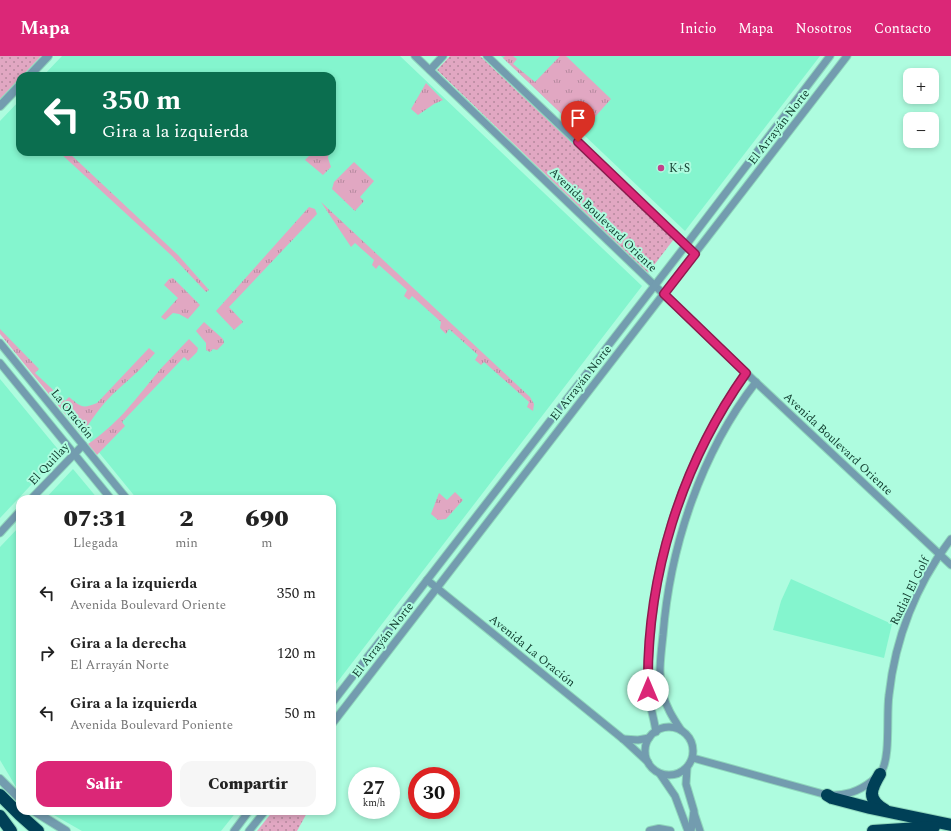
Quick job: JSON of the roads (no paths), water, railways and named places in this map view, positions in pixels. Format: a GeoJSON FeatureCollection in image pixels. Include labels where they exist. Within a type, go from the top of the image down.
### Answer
{"type":"FeatureCollection","features":[{"type":"Feature","properties":{"kind":"highway"},"geometry":{"type":"LineString","coordinates":[[880,774],[873,787],[872,795],[875,803],[886,811]]}},
{"type":"Feature","properties":{"kind":"highway"},"geometry":{"type":"LineString","coordinates":[[827,794],[832,798],[870,808],[951,826]]}},
{"type":"Feature","properties":{"kind":"highway"},"geometry":{"type":"LineString","coordinates":[[0,795],[16,812]]}},
{"type":"Feature","properties":{"kind":"highway"},"geometry":{"type":"LineString","coordinates":[[0,798],[26,831]]}},
{"type":"Feature","properties":{"kind":"highway"},"geometry":{"type":"LineString","coordinates":[[19,815],[38,831]]}},
{"type":"Feature","properties":{"kind":"highway"},"geometry":{"type":"LineString","coordinates":[[0,816],[12,831]]}},
{"type":"Feature","properties":{"kind":"highway"},"geometry":{"type":"LineString","coordinates":[[872,831],[951,826]]}},
{"type":"Feature","properties":{"kind":"street"},"geometry":{"type":"LineString","coordinates":[[33,72],[48,56]]}},
{"type":"Feature","properties":{"kind":"street","name":"Avenida Boulevard Oriente"},"geometry":{"type":"LineString","coordinates":[[415,56],[746,373],[951,565]]}},
{"type":"Feature","properties":{"kind":"street"},"geometry":{"type":"LineString","coordinates":[[430,70],[443,56]]}},
{"type":"Feature","properties":{"kind":"street"},"geometry":{"type":"LineString","coordinates":[[487,56],[695,254]]}},
{"type":"Feature","properties":{"kind":"street","name":"El Arrayán Norte"},"geometry":{"type":"LineString","coordinates":[[336,698],[830,56]]}},
{"type":"Feature","properties":{"kind":"street","name":"El Arrayán Norte"},"geometry":{"type":"LineString","coordinates":[[336,719],[847,56]]}},
{"type":"Feature","properties":{"kind":"street"},"geometry":{"type":"LineString","coordinates":[[0,106],[16,89]]}},
{"type":"Feature","properties":{"kind":"street","name":"La Oración"},"geometry":{"type":"LineString","coordinates":[[0,343],[123,495]]}},
{"type":"Feature","properties":{"kind":"street","name":"La Oración"},"geometry":{"type":"LineString","coordinates":[[0,363],[108,495]]}},
{"type":"Feature","properties":{"kind":"street"},"geometry":{"type":"LineString","coordinates":[[656,732],[648,690],[649,650],[656,591],[665,546],[679,500],[699,452],[717,418],[746,373]]}},
{"type":"Feature","properties":{"kind":"street"},"geometry":{"type":"LineString","coordinates":[[649,738],[646,749],[648,762],[654,770],[660,774],[669,776],[676,775],[687,768],[693,758],[691,741],[681,730],[668,710],[662,692],[661,678],[665,614],[674,562],[686,517],[707,464],[727,426],[756,382]]}},
{"type":"Feature","properties":{"kind":"street","name":"El Quillay"},"geometry":{"type":"LineString","coordinates":[[35,495],[82,445]]}},
{"type":"Feature","properties":{"kind":"street"},"geometry":{"type":"LineString","coordinates":[[0,533],[16,515]]}},
{"type":"Feature","properties":{"kind":"street","name":"Radial El Golf"},"geometry":{"type":"LineString","coordinates":[[880,774],[886,756],[889,693],[898,644],[914,602],[926,577],[951,539]]}},
{"type":"Feature","properties":{"kind":"street","name":"Avenida La Oración"},"geometry":{"type":"LineString","coordinates":[[427,580],[623,739],[648,762]]}},
{"type":"Feature","properties":{"kind":"street"},"geometry":{"type":"LineString","coordinates":[[623,739],[635,740],[649,738],[656,732],[668,728],[681,730]]}},
{"type":"Feature","properties":{"kind":"street"},"geometry":{"type":"LineString","coordinates":[[693,758],[827,794],[846,794],[857,791],[865,787],[880,774]]}},
{"type":"Feature","properties":{"kind":"street"},"geometry":{"type":"LineString","coordinates":[[687,768],[686,784],[700,831]]}},
{"type":"Feature","properties":{"kind":"street"},"geometry":{"type":"LineString","coordinates":[[660,774],[678,802],[688,831]]}},
{"type":"Feature","properties":{"kind":"street"},"geometry":{"type":"LineString","coordinates":[[0,779],[16,795]]}},
{"type":"Feature","properties":{"kind":"street"},"geometry":{"type":"LineString","coordinates":[[691,831],[694,811]]}},
{"type":"Feature","properties":{"kind":"street"},"geometry":{"type":"LineString","coordinates":[[40,815],[66,831]]}},
{"type":"Feature","properties":{"kind":"street"},"geometry":{"type":"LineString","coordinates":[[234,831],[246,815]]}},
{"type":"Feature","properties":{"kind":"street"},"geometry":{"type":"LineString","coordinates":[[249,831],[262,815]]}},
{"type":"Feature","properties":{"kind":"street"},"geometry":{"type":"LineString","coordinates":[[650,831],[659,829],[670,831]]}},
{"type":"Feature","properties":{"kind":"place","name":"K+S"},"geometry":{"type":"Point","coordinates":[661,168]}}]}
